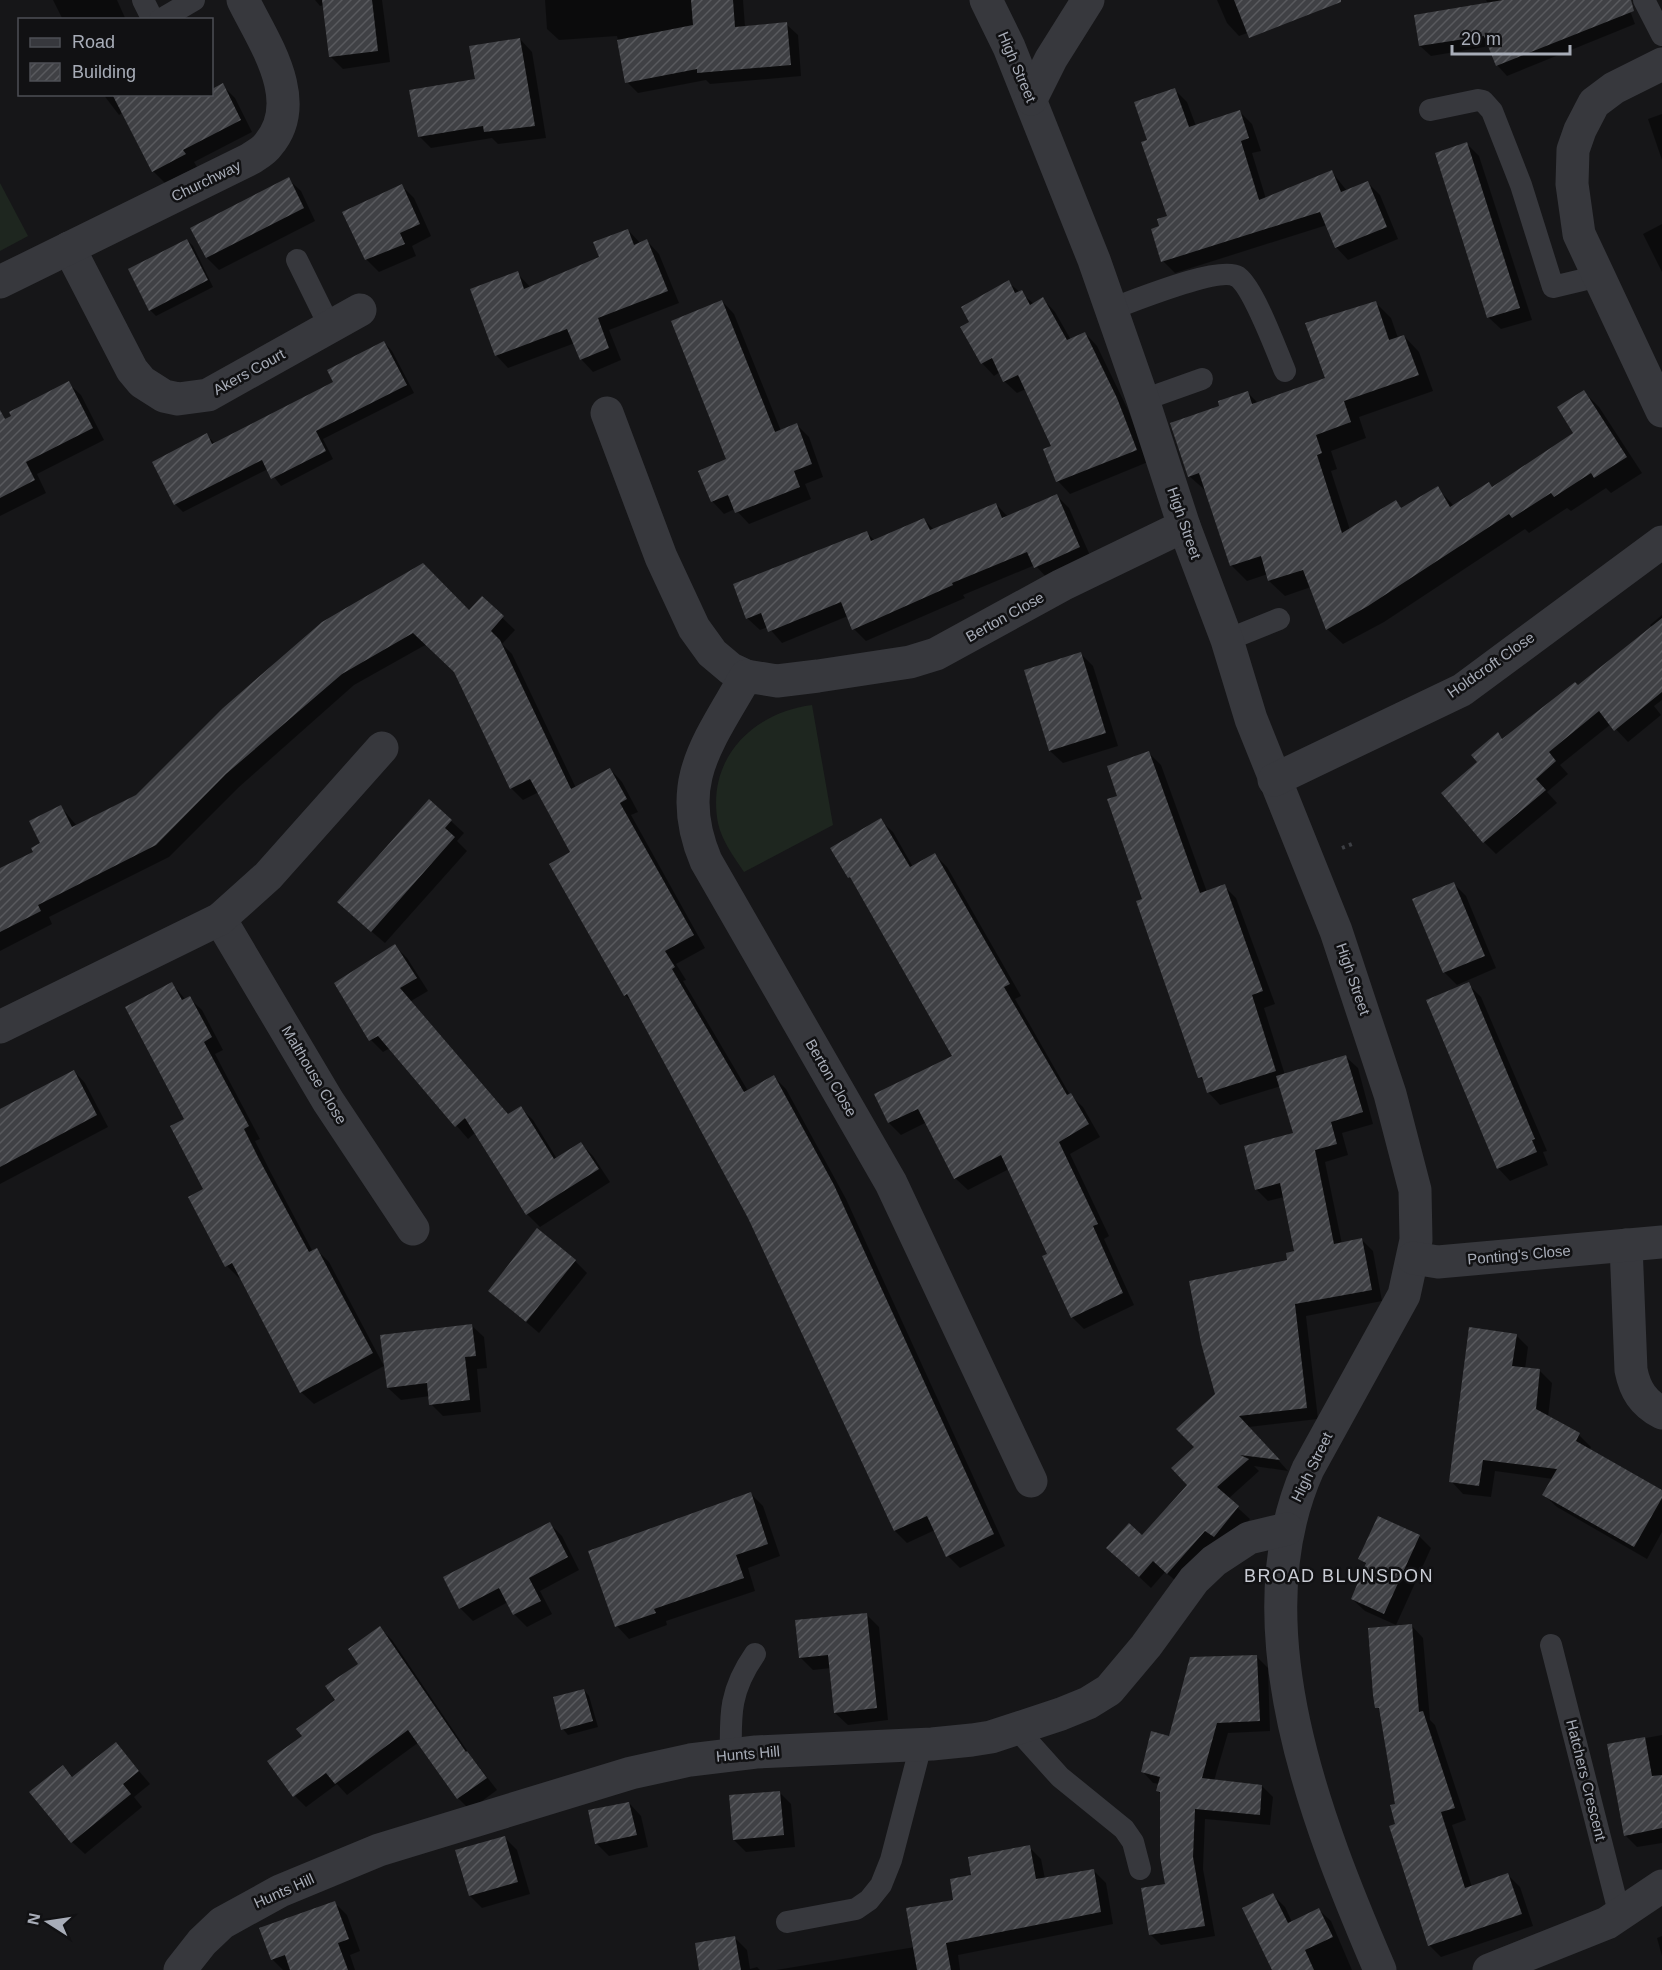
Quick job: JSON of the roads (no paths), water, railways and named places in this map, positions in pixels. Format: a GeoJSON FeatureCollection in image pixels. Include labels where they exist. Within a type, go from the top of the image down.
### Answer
{"type":"FeatureCollection","features":[{"type":"Feature","properties":{"kind":"street","name":"Churchway"},"geometry":{"type":"LineString","coordinates":[[0,282],[250,159],[268,145],[282,112],[282,81],[243,0]]}},
{"type":"Feature","properties":{"kind":"street","name":"High Street"},"geometry":{"type":"LineString","coordinates":[[986,0],[1031,99],[1111,309],[1184,526],[1227,640],[1251,719],[1274,780],[1311,863],[1336,931],[1390,1094],[1414,1190],[1416,1240],[1404,1295],[1308,1469],[1295,1499],[1287,1529],[1282,1571],[1282,1621],[1295,1733],[1319,1819],[1380,1970]]}},
{"type":"Feature","properties":{"kind":"street"},"geometry":{"type":"LineString","coordinates":[[1031,99],[1051,59],[1088,0]]}},
{"type":"Feature","properties":{"kind":"street"},"geometry":{"type":"LineString","coordinates":[[1662,64],[1614,88],[1594,103],[1573,150],[1572,184],[1579,234],[1662,411]]}},
{"type":"Feature","properties":{"kind":"street","name":"Akers Court"},"geometry":{"type":"LineString","coordinates":[[69,248],[132,370],[153,390],[164,396],[178,399],[208,395],[360,310]]}},
{"type":"Feature","properties":{"kind":"street","name":"Berton Close"},"geometry":{"type":"LineString","coordinates":[[607,413],[661,557],[694,628],[712,653],[731,669],[746,676],[777,681],[910,662],[936,654],[1062,585],[1184,526]]}},
{"type":"Feature","properties":{"kind":"street","name":"Holdcroft Close"},"geometry":{"type":"LineString","coordinates":[[1274,780],[1462,690],[1662,542]]}},
{"type":"Feature","properties":{"kind":"street","name":"Berton Close"},"geometry":{"type":"LineString","coordinates":[[746,676],[701,755],[692,805],[697,841],[706,861],[891,1184],[1031,1481]]}},
{"type":"Feature","properties":{"kind":"street"},"geometry":{"type":"LineString","coordinates":[[0,1027],[220,919],[268,876],[382,748]]}},
{"type":"Feature","properties":{"kind":"street","name":"Malthouse Close"},"geometry":{"type":"LineString","coordinates":[[220,919],[328,1101],[413,1229]]}},
{"type":"Feature","properties":{"kind":"street","name":"Ponting's Close"},"geometry":{"type":"LineString","coordinates":[[1413,1258],[1438,1262],[1662,1242]]}},
{"type":"Feature","properties":{"kind":"street"},"geometry":{"type":"LineString","coordinates":[[1626,1245],[1631,1370],[1635,1388],[1652,1407],[1662,1413]]}},
{"type":"Feature","properties":{"kind":"street","name":"Hunts Hill"},"geometry":{"type":"LineString","coordinates":[[180,1970],[209,1935],[244,1909],[280,1891],[379,1850],[631,1773],[690,1760],[731,1755],[921,1745],[991,1737],[1088,1703],[1109,1690],[1146,1646],[1194,1580],[1214,1561],[1249,1538],[1287,1529]]}},
{"type":"Feature","properties":{"kind":"street"},"geometry":{"type":"LineString","coordinates":[[1489,1970],[1584,1934],[1620,1916],[1662,1886]]}},
{"type":"Feature","properties":{"kind":"lane"},"geometry":{"type":"LineString","coordinates":[[143,0],[152,18]]}},
{"type":"Feature","properties":{"kind":"lane"},"geometry":{"type":"LineString","coordinates":[[163,18],[194,0]]}},
{"type":"Feature","properties":{"kind":"lane"},"geometry":{"type":"LineString","coordinates":[[1644,0],[1662,35]]}},
{"type":"Feature","properties":{"kind":"lane"},"geometry":{"type":"LineString","coordinates":[[1430,110],[1478,100],[1487,104],[1492,111],[1521,185],[1553,287],[1599,276]]}},
{"type":"Feature","properties":{"kind":"lane"},"geometry":{"type":"LineString","coordinates":[[297,260],[330,327]]}},
{"type":"Feature","properties":{"kind":"lane"},"geometry":{"type":"LineString","coordinates":[[1111,309],[1211,275],[1232,274],[1240,279],[1249,291],[1285,371]]}},
{"type":"Feature","properties":{"kind":"lane"},"geometry":{"type":"LineString","coordinates":[[1143,400],[1202,379]]}},
{"type":"Feature","properties":{"kind":"lane"},"geometry":{"type":"LineString","coordinates":[[1227,640],[1280,619]]}},
{"type":"Feature","properties":{"kind":"lane","name":"Hatchers Crescent"},"geometry":{"type":"LineString","coordinates":[[1551,1645],[1620,1916]]}},
{"type":"Feature","properties":{"kind":"lane"},"geometry":{"type":"LineString","coordinates":[[731,1755],[730,1716],[734,1690],[754,1654]]}},
{"type":"Feature","properties":{"kind":"lane"},"geometry":{"type":"LineString","coordinates":[[1016,1728],[1060,1777],[1124,1829],[1132,1842],[1140,1869]]}},
{"type":"Feature","properties":{"kind":"lane"},"geometry":{"type":"LineString","coordinates":[[788,1922],[856,1909],[869,1900],[881,1885],[891,1860],[921,1745]]}},
{"type":"Feature","properties":{"kind":"district","name":"BROAD BLUNSDON"},"geometry":{"type":"Point","coordinates":[1339,1576]}}]}
